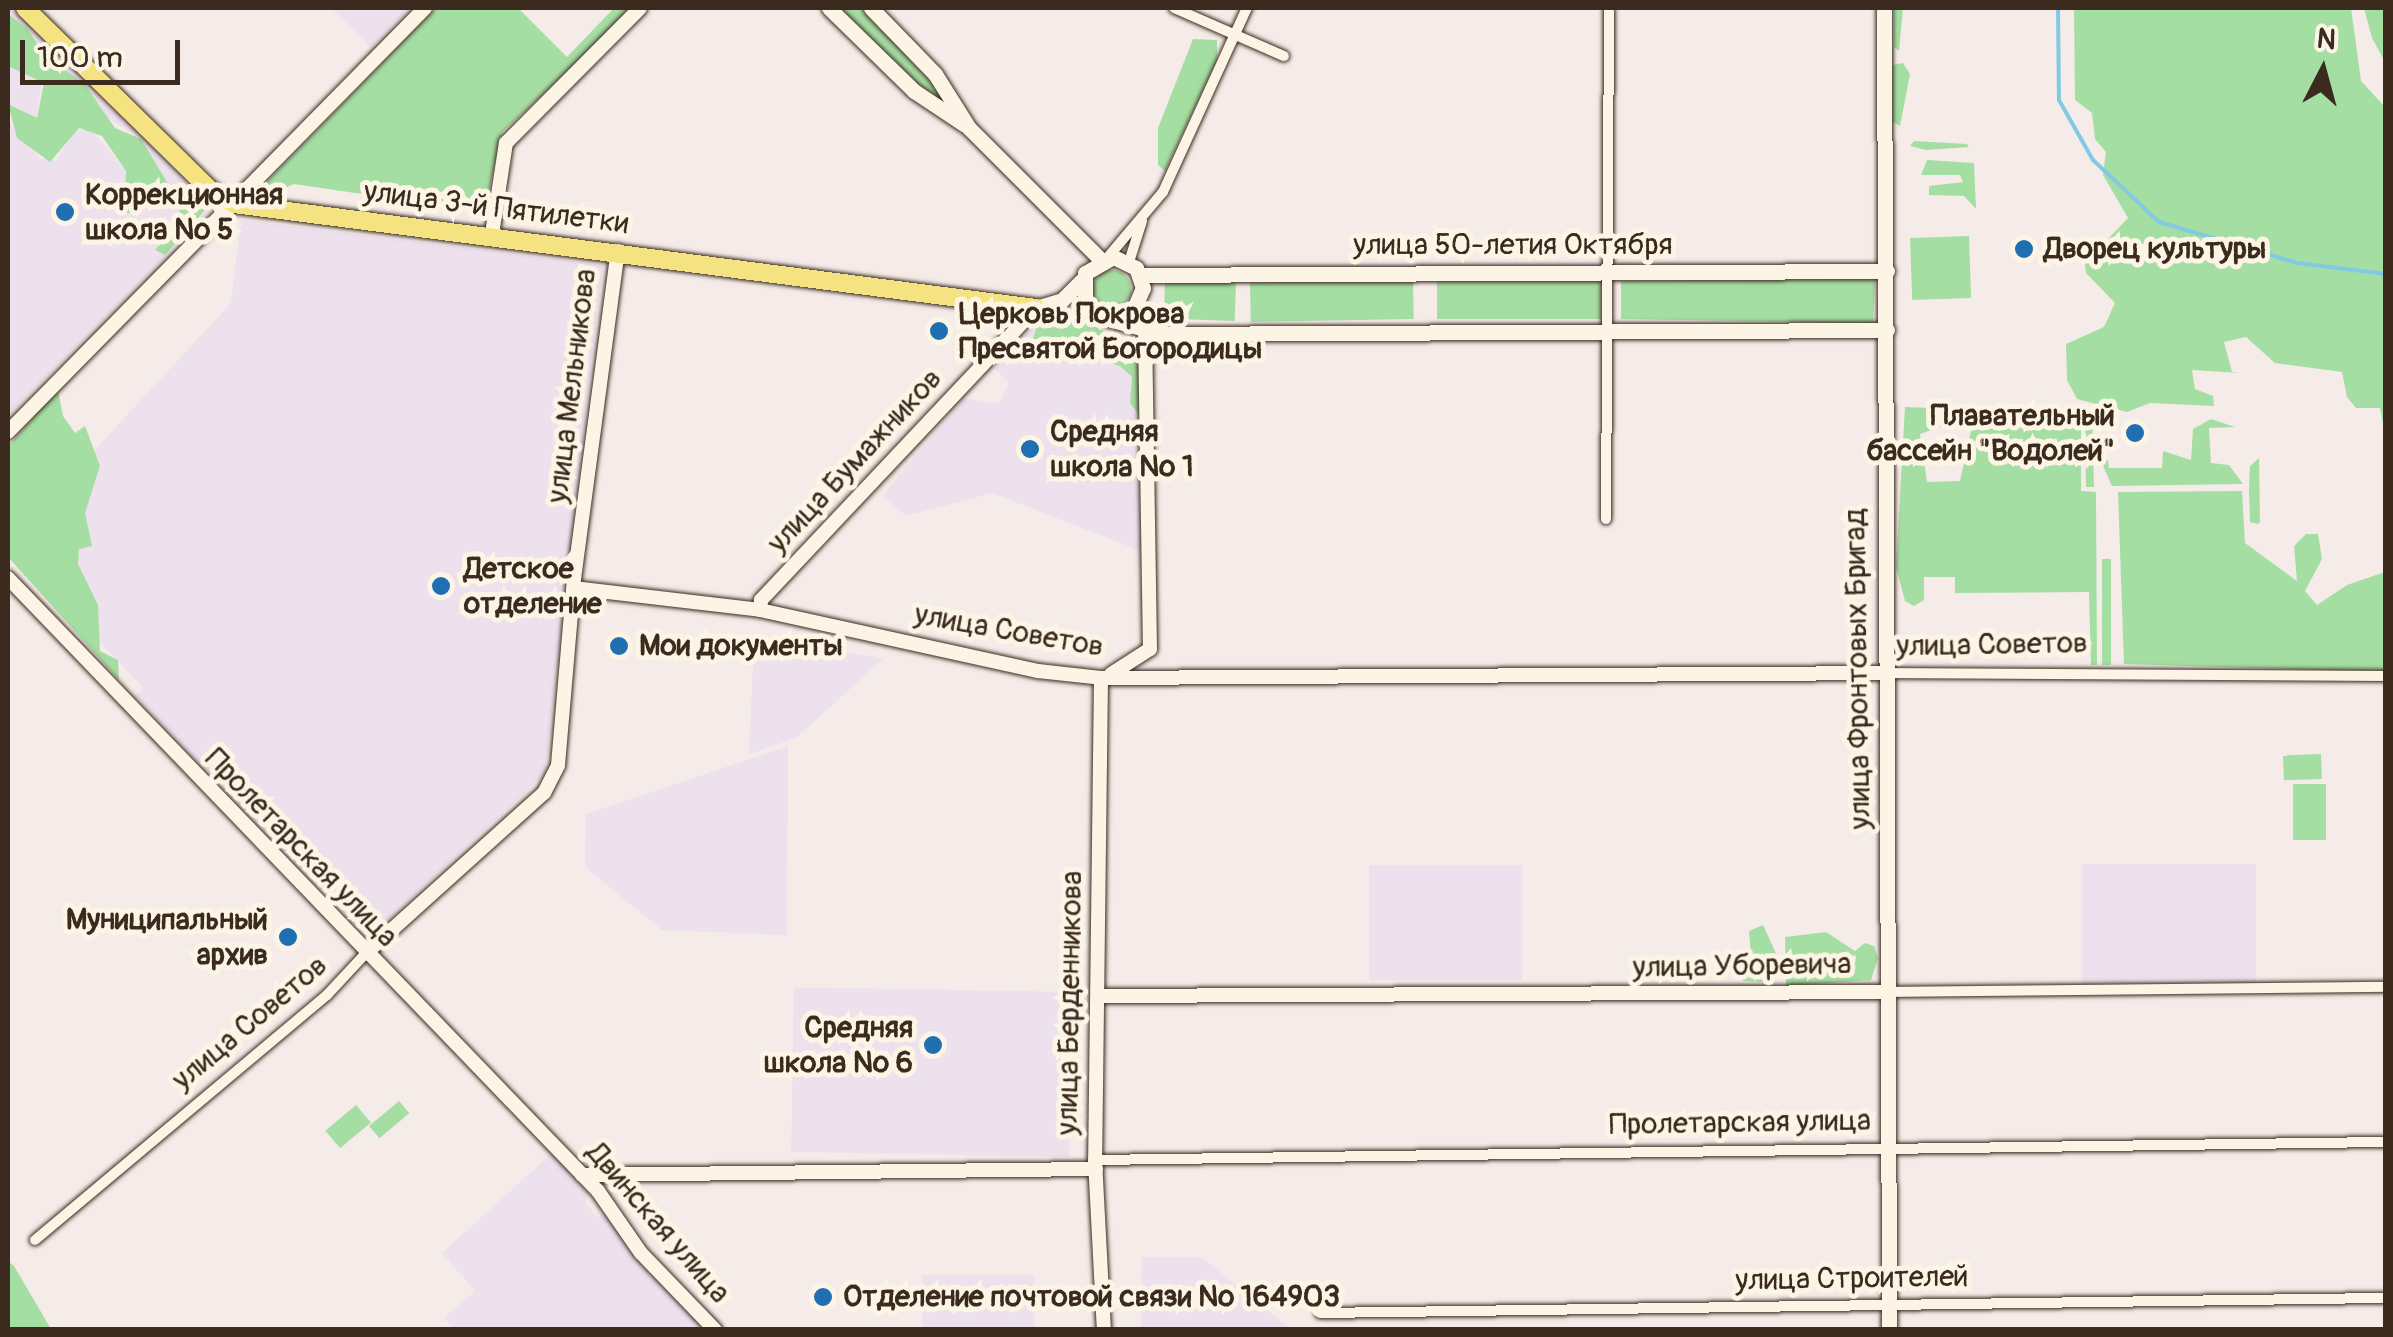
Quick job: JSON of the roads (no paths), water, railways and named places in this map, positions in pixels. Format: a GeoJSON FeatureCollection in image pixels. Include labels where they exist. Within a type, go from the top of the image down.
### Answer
{"type":"FeatureCollection","features":[{"type":"Feature","properties":{"kind":"main road","name":"улица 3-й Пятилетки"},"geometry":{"type":"LineString","coordinates":[[25,8],[210,190],[234,204],[492,234],[1036,308]]}},
{"type":"Feature","properties":{"kind":"main road"},"geometry":{"type":"LineString","coordinates":[[829,8],[914,92],[969,128],[1071,230],[1095,266],[1091,311]]}},
{"type":"Feature","properties":{"kind":"main road"},"geometry":{"type":"LineString","coordinates":[[871,8],[936,74],[969,128]]}},
{"type":"Feature","properties":{"kind":"main road","name":"улица Фронтовых Бригад"},"geometry":{"type":"LineString","coordinates":[[1884,8],[1888,1330]]}},
{"type":"Feature","properties":{"kind":"main road"},"geometry":{"type":"LineString","coordinates":[[1095,266],[1134,269],[1142,294],[1144,328]]}},
{"type":"Feature","properties":{"kind":"main road"},"geometry":{"type":"LineString","coordinates":[[1036,308],[1068,296],[1095,266]]}},
{"type":"Feature","properties":{"kind":"main road","name":"улица 50-летия Октября"},"geometry":{"type":"LineString","coordinates":[[1134,269],[1887,271]]}},
{"type":"Feature","properties":{"kind":"main road"},"geometry":{"type":"LineString","coordinates":[[1110,318],[1132,310],[1142,294]]}},
{"type":"Feature","properties":{"kind":"main road"},"geometry":{"type":"LineString","coordinates":[[1036,308],[1091,311],[1162,334],[1887,330]]}},
{"type":"Feature","properties":{"kind":"street"},"geometry":{"type":"LineString","coordinates":[[8,432],[426,8]]}},
{"type":"Feature","properties":{"kind":"street"},"geometry":{"type":"LineString","coordinates":[[492,234],[506,143],[640,8]]}},
{"type":"Feature","properties":{"kind":"street"},"geometry":{"type":"LineString","coordinates":[[1174,8],[1284,56]]}},
{"type":"Feature","properties":{"kind":"street"},"geometry":{"type":"LineString","coordinates":[[1095,266],[1164,192],[1246,8]]}},
{"type":"Feature","properties":{"kind":"street"},"geometry":{"type":"LineString","coordinates":[[1606,519],[1612,332],[1609,8]]}},
{"type":"Feature","properties":{"kind":"street"},"geometry":{"type":"LineString","coordinates":[[1134,269],[1144,215]]}},
{"type":"Feature","properties":{"kind":"street","name":"улица Мельникова"},"geometry":{"type":"LineString","coordinates":[[574,588],[618,251]]}},
{"type":"Feature","properties":{"kind":"street","name":"улица Бумажников"},"geometry":{"type":"LineString","coordinates":[[760,610],[762,600],[1036,308]]}},
{"type":"Feature","properties":{"kind":"street"},"geometry":{"type":"LineString","coordinates":[[1144,328],[1150,650],[1160,676]]}},
{"type":"Feature","properties":{"kind":"street","name":"Пролетарская улица"},"geometry":{"type":"LineString","coordinates":[[8,578],[560,1152]]}},
{"type":"Feature","properties":{"kind":"street","name":"улица Советов"},"geometry":{"type":"LineString","coordinates":[[36,1240],[348,978],[366,952],[553,778],[574,588],[760,610],[1101,678],[2386,676]]}},
{"type":"Feature","properties":{"kind":"street"},"geometry":{"type":"LineString","coordinates":[[1101,678],[1150,650]]}},
{"type":"Feature","properties":{"kind":"street","name":"улица Берденникова"},"geometry":{"type":"LineString","coordinates":[[1101,678],[1095,1164],[1104,1330]]}},
{"type":"Feature","properties":{"kind":"street","name":"улица Уборевича"},"geometry":{"type":"LineString","coordinates":[[1100,996],[2386,987]]}},
{"type":"Feature","properties":{"kind":"street","name":"Пролетарская улица"},"geometry":{"type":"LineString","coordinates":[[582,1175],[2386,1142]]}},
{"type":"Feature","properties":{"kind":"street","name":"Двинская улица"},"geometry":{"type":"LineString","coordinates":[[560,1152],[598,1191],[641,1253],[715,1330]]}},
{"type":"Feature","properties":{"kind":"street"},"geometry":{"type":"LineString","coordinates":[[598,1191],[619,1172]]}},
{"type":"Feature","properties":{"kind":"street","name":"улица Строителей"},"geometry":{"type":"LineString","coordinates":[[1320,1313],[2386,1298]]}},
{"type":"Feature","properties":{"kind":"waterway"},"geometry":{"type":"LineString","coordinates":[[2058,8],[2059,100],[2093,160],[2159,222],[2297,263],[2386,274]]}},
{"type":"Feature","properties":{"kind":"place","name":"Коррекционная школа № 5"},"geometry":{"type":"Point","coordinates":[65,212]}},
{"type":"Feature","properties":{"kind":"place","name":"Дворец культуры"},"geometry":{"type":"Point","coordinates":[2024,249]}},
{"type":"Feature","properties":{"kind":"place","name":"Церковь Покрова Пресвятой Богородицы"},"geometry":{"type":"Point","coordinates":[939,331]}},
{"type":"Feature","properties":{"kind":"place","name":"Плавательный бассейн \"Водолей\""},"geometry":{"type":"Point","coordinates":[2135,433]}},
{"type":"Feature","properties":{"kind":"place","name":"Средняя школа № 1"},"geometry":{"type":"Point","coordinates":[1030,449]}},
{"type":"Feature","properties":{"kind":"place","name":"Детское отделение"},"geometry":{"type":"Point","coordinates":[441,586]}},
{"type":"Feature","properties":{"kind":"place","name":"Мои документы"},"geometry":{"type":"Point","coordinates":[619,646]}},
{"type":"Feature","properties":{"kind":"place","name":"Муниципальный архив"},"geometry":{"type":"Point","coordinates":[288,937]}},
{"type":"Feature","properties":{"kind":"place","name":"Средняя школа № 6"},"geometry":{"type":"Point","coordinates":[933,1045]}},
{"type":"Feature","properties":{"kind":"place","name":"Отделение почтовой связи № 164903"},"geometry":{"type":"Point","coordinates":[823,1297]}}]}
